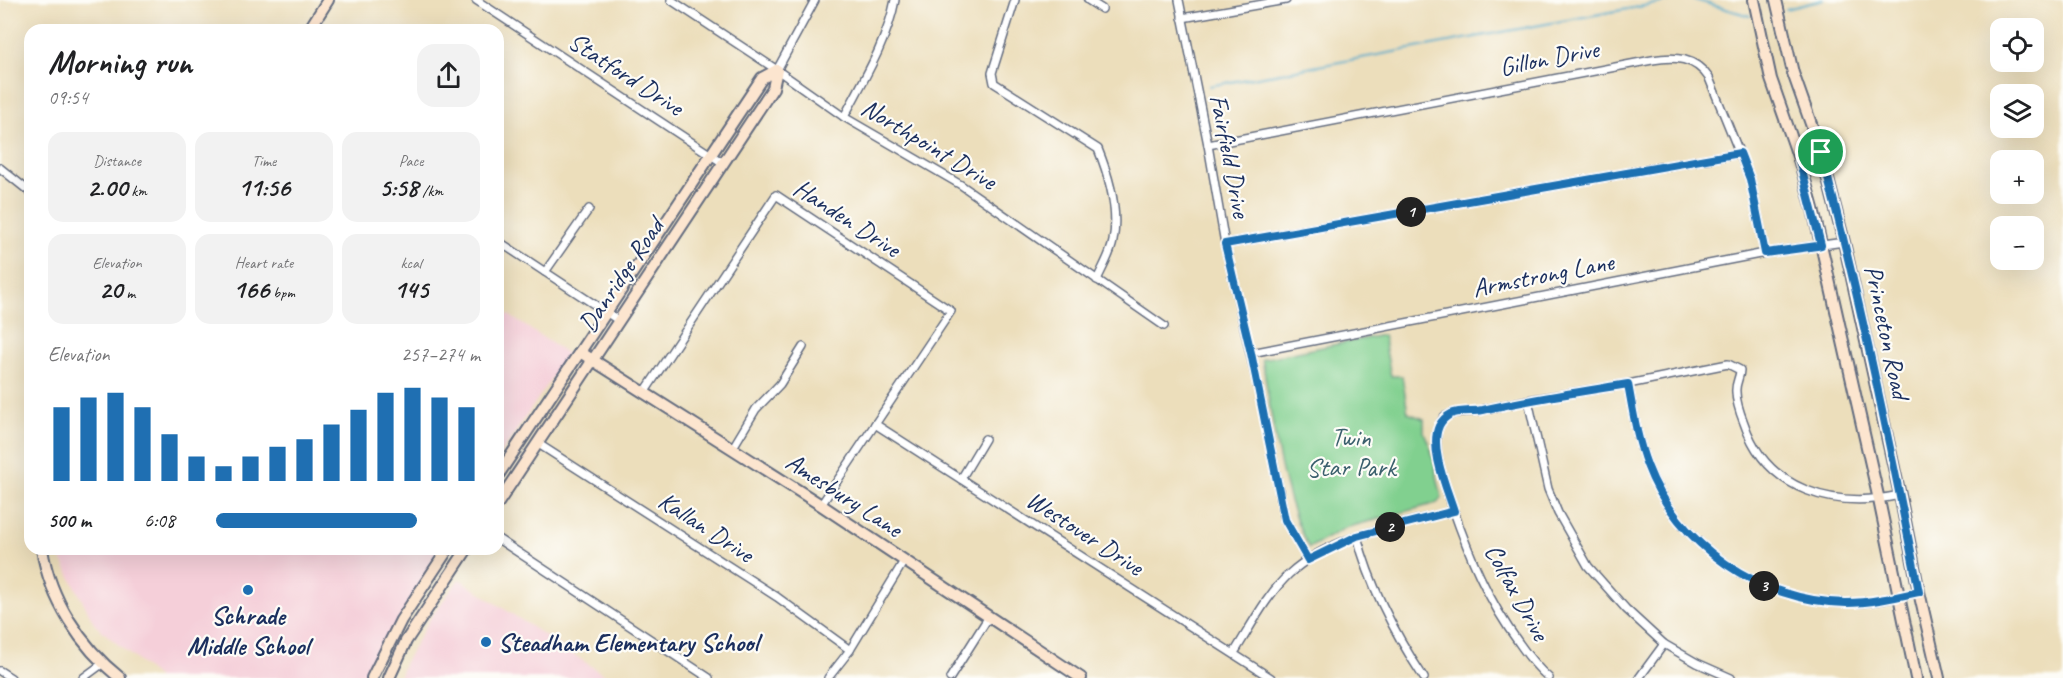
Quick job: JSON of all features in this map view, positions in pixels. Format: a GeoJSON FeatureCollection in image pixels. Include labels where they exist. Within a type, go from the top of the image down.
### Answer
{"type":"FeatureCollection","features":[{"type":"Feature","properties":{"kind":"street"},"geometry":{"type":"LineString","coordinates":[[313,24],[328,0]]}},
{"type":"Feature","properties":{"kind":"street","name":"Statford Drive"},"geometry":{"type":"LineString","coordinates":[[476,0],[723,163]]}},
{"type":"Feature","properties":{"kind":"street","name":"Danridge Road"},"geometry":{"type":"LineString","coordinates":[[504,494],[773,88],[777,70],[815,0]]}},
{"type":"Feature","properties":{"kind":"street"},"geometry":{"type":"LineString","coordinates":[[844,117],[875,58],[892,16],[895,0]]}},
{"type":"Feature","properties":{"kind":"street"},"geometry":{"type":"LineString","coordinates":[[1015,0],[992,73],[994,82],[1098,149],[1104,165],[1115,218],[1113,243],[1097,280]]}},
{"type":"Feature","properties":{"kind":"street"},"geometry":{"type":"LineString","coordinates":[[1088,0],[1101,9]]}},
{"type":"Feature","properties":{"kind":"street","name":"Fairfield Drive"},"geometry":{"type":"LineString","coordinates":[[1179,0],[1225,244],[1251,353],[1285,520],[1308,560]]}},
{"type":"Feature","properties":{"kind":"street"},"geometry":{"type":"LineString","coordinates":[[1182,18],[1286,0]]}},
{"type":"Feature","properties":{"kind":"street","name":"Princeton Road"},"geometry":{"type":"LineString","coordinates":[[1754,0],[1771,80],[1799,159],[1821,245],[1879,500],[1916,678]]}},
{"type":"Feature","properties":{"kind":"street","name":"Princeton Road"},"geometry":{"type":"LineString","coordinates":[[1776,0],[1793,73],[1821,152],[1844,242],[1939,678]]}},
{"type":"Feature","properties":{"kind":"street","name":"Northpoint Drive"},"geometry":{"type":"LineString","coordinates":[[674,1],[844,117],[961,184],[1164,326]]}},
{"type":"Feature","properties":{"kind":"street","name":"Gillon Drive"},"geometry":{"type":"LineString","coordinates":[[1208,145],[1670,57],[1693,62],[1704,70],[1709,78],[1750,179],[1765,253]]}},
{"type":"Feature","properties":{"kind":"street","name":"Danridge Road"},"geometry":{"type":"LineString","coordinates":[[504,466],[762,78],[777,70]]}},
{"type":"Feature","properties":{"kind":"street"},"geometry":{"type":"LineString","coordinates":[[1799,159],[1821,152]]}},
{"type":"Feature","properties":{"kind":"street"},"geometry":{"type":"LineString","coordinates":[[1225,244],[1740,153]]}},
{"type":"Feature","properties":{"kind":"street"},"geometry":{"type":"LineString","coordinates":[[0,168],[24,187]]}},
{"type":"Feature","properties":{"kind":"street","name":"Handen Drive"},"geometry":{"type":"LineString","coordinates":[[644,393],[776,195],[951,311],[875,424]]}},
{"type":"Feature","properties":{"kind":"street"},"geometry":{"type":"LineString","coordinates":[[545,272],[589,209]]}},
{"type":"Feature","properties":{"kind":"street","name":"Armstrong Lane"},"geometry":{"type":"LineString","coordinates":[[1251,353],[1765,253],[1844,242]]}},
{"type":"Feature","properties":{"kind":"street"},"geometry":{"type":"LineString","coordinates":[[504,246],[618,320]]}},
{"type":"Feature","properties":{"kind":"street"},"geometry":{"type":"LineString","coordinates":[[732,449],[756,409],[780,384],[803,347]]}},
{"type":"Feature","properties":{"kind":"street","name":"Amesbury Lane"},"geometry":{"type":"LineString","coordinates":[[580,352],[821,505],[1081,678]]}},
{"type":"Feature","properties":{"kind":"street"},"geometry":{"type":"LineString","coordinates":[[1731,678],[1697,663],[1664,644],[1588,566],[1558,513],[1548,489],[1528,400],[1628,384],[1728,364],[1740,370],[1736,392],[1739,408],[1754,448],[1768,466],[1781,477],[1817,496],[1834,499],[1879,500],[1900,495]]}},
{"type":"Feature","properties":{"kind":"street"},"geometry":{"type":"LineString","coordinates":[[1628,384],[1641,446],[1656,485],[1666,503],[1688,531],[1713,556],[1742,575],[1766,586],[1800,596],[1848,603],[1919,592]]}},
{"type":"Feature","properties":{"kind":"street","name":"Colfax Drive"},"geometry":{"type":"LineString","coordinates":[[1528,400],[1477,411],[1454,413],[1444,417],[1437,433],[1437,445],[1442,477],[1472,560],[1495,607],[1537,668],[1549,678]]}},
{"type":"Feature","properties":{"kind":"street"},"geometry":{"type":"LineString","coordinates":[[1859,412],[1881,408]]}},
{"type":"Feature","properties":{"kind":"street"},"geometry":{"type":"LineString","coordinates":[[821,505],[875,424]]}},
{"type":"Feature","properties":{"kind":"street","name":"Westover Drive"},"geometry":{"type":"LineString","coordinates":[[875,424],[1271,678]]}},
{"type":"Feature","properties":{"kind":"street"},"geometry":{"type":"LineString","coordinates":[[961,479],[986,440]]}},
{"type":"Feature","properties":{"kind":"street","name":"Kallan Drive"},"geometry":{"type":"LineString","coordinates":[[537,443],[777,597],[850,650]]}},
{"type":"Feature","properties":{"kind":"street"},"geometry":{"type":"LineString","coordinates":[[1234,653],[1271,595],[1290,574],[1308,560],[1357,536],[1454,511]]}},
{"type":"Feature","properties":{"kind":"street"},"geometry":{"type":"LineString","coordinates":[[1357,536],[1364,562],[1386,614],[1424,678]]}},
{"type":"Feature","properties":{"kind":"street"},"geometry":{"type":"LineString","coordinates":[[504,543],[709,678]]}},
{"type":"Feature","properties":{"kind":"street"},"geometry":{"type":"LineString","coordinates":[[43,555],[50,582],[64,612],[102,664],[120,678]]}},
{"type":"Feature","properties":{"kind":"street"},"geometry":{"type":"LineString","coordinates":[[372,678],[401,620],[444,555]]}},
{"type":"Feature","properties":{"kind":"street"},"geometry":{"type":"LineString","coordinates":[[389,678],[406,641],[463,555]]}},
{"type":"Feature","properties":{"kind":"street"},"geometry":{"type":"LineString","coordinates":[[828,678],[850,650],[904,561]]}},
{"type":"Feature","properties":{"kind":"street"},"geometry":{"type":"LineString","coordinates":[[950,678],[988,618]]}},
{"type":"Feature","properties":{"kind":"street"},"geometry":{"type":"LineString","coordinates":[[1639,678],[1664,644]]}},
{"type":"Feature","properties":{"kind":"street"},"geometry":{"type":"LineString","coordinates":[[83,678],[102,664]]}},
{"type":"Feature","properties":{"kind":"street"},"geometry":{"type":"LineString","coordinates":[[0,671],[11,678]]}},
{"type":"Feature","properties":{"kind":"shaded area"},"geometry":{"type":"Polygon","coordinates":[[[504,312],[568,354],[504,449],[504,312]]]}},
{"type":"Feature","properties":{"kind":"shaded area","name":"Schrade Middle School"},"geometry":{"type":"Polygon","coordinates":[[[59,555],[439,555],[366,678],[158,678],[95,625],[59,555]]]}},
{"type":"Feature","properties":{"kind":"shaded area","name":"Steadham Elementary School"},"geometry":{"type":"Polygon","coordinates":[[[459,579],[609,678],[399,678],[404,664],[429,620],[459,579]]]}},
{"type":"Feature","properties":{"kind":"green space","name":"Twin Star Park"},"geometry":{"type":"Polygon","coordinates":[[[1383,335],[1391,376],[1402,376],[1408,413],[1424,419],[1424,432],[1431,449],[1442,498],[1437,503],[1345,528],[1309,548],[1299,527],[1284,481],[1262,359],[1383,335]]]}},
{"type":"Feature","properties":{"kind":"waterway"},"geometry":{"type":"LineString","coordinates":[[1209,86],[1676,0]]}},
{"type":"Feature","properties":{"kind":"waterway"},"geometry":{"type":"LineString","coordinates":[[1695,0],[1750,16]]}},
{"type":"Feature","properties":{"kind":"waterway"},"geometry":{"type":"LineString","coordinates":[[1786,9],[1823,0]]}},
{"type":"Feature","properties":{"kind":"place","name":"Schrade Middle School"},"geometry":{"type":"Point","coordinates":[248,590]}},
{"type":"Feature","properties":{"kind":"place","name":"Steadham Elementary School"},"geometry":{"type":"Point","coordinates":[486,642]}},
{"type":"Feature","properties":{"kind":"route"},"geometry":{"type":"LineString","coordinates":[[1821,152],[1844,242],[1919,592],[1848,603],[1828,602],[1766,586],[1742,575],[1713,556],[1688,531],[1666,503],[1656,485],[1641,446],[1628,384],[1528,400],[1477,411],[1454,413],[1444,417],[1437,433],[1437,445],[1442,477],[1454,511],[1357,536],[1308,560],[1285,520],[1251,353],[1225,244],[1740,153],[1750,179],[1765,253],[1817,246],[1821,245],[1799,159],[1821,152]]}}]}
